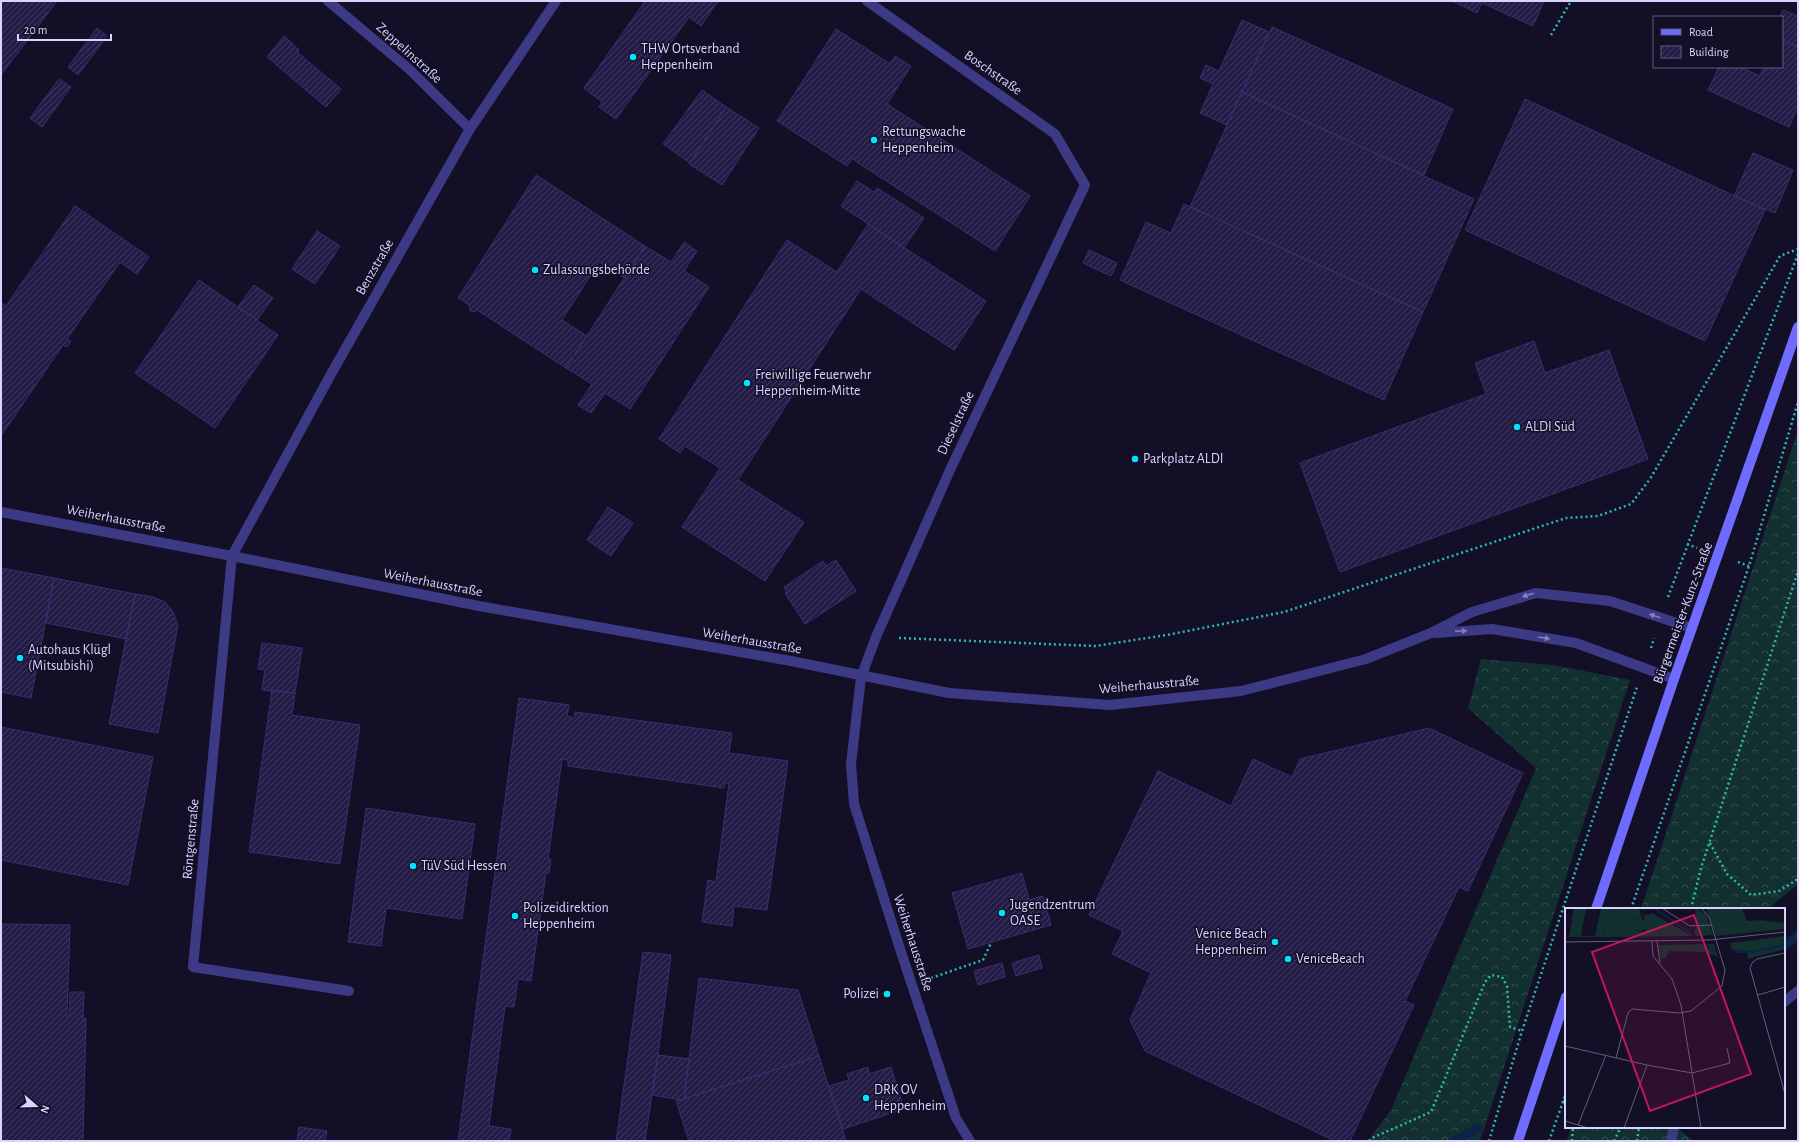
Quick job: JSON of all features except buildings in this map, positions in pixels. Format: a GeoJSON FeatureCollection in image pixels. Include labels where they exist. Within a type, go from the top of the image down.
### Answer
{"type":"FeatureCollection","features":[{"type":"Feature","properties":{"kind":"street","name":"Zeppelinstraße"},"geometry":{"type":"LineString","coordinates":[[328,1],[409,70],[470,129]]}},
{"type":"Feature","properties":{"kind":"street","name":"Benzstraße"},"geometry":{"type":"LineString","coordinates":[[232,556],[330,376],[470,129],[556,1]]}},
{"type":"Feature","properties":{"kind":"street","name":"Boschstraße"},"geometry":{"type":"LineString","coordinates":[[867,1],[1055,134],[1084,185]]}},
{"type":"Feature","properties":{"kind":"street","name":"Dieselstraße"},"geometry":{"type":"LineString","coordinates":[[861,676],[876,637],[950,470],[1084,185]]}},
{"type":"Feature","properties":{"kind":"street","name":"Bürgermeister-Kunz-Straße"},"geometry":{"type":"LineString","coordinates":[[1596,908],[1674,679],[1798,327]]}},
{"type":"Feature","properties":{"kind":"street","name":"Weiherhausstraße"},"geometry":{"type":"LineString","coordinates":[[1,512],[232,556],[479,606],[791,661],[949,693],[1110,706],[1240,691],[1366,659],[1431,633],[1472,612],[1536,593],[1610,601],[1692,628]]}},
{"type":"Feature","properties":{"kind":"street","name":"Röntgenstraße"},"geometry":{"type":"LineString","coordinates":[[232,556],[193,967],[349,991]]}},
{"type":"Feature","properties":{"kind":"street","name":"Weiherhausstraße"},"geometry":{"type":"LineString","coordinates":[[1431,633],[1492,630],[1576,643],[1674,679]]}},
{"type":"Feature","properties":{"kind":"street","name":"Weiherhausstraße"},"geometry":{"type":"LineString","coordinates":[[861,676],[851,764],[854,804],[956,1118],[970,1141]]}},
{"type":"Feature","properties":{"kind":"street"},"geometry":{"type":"LineString","coordinates":[[1785,1001],[1798,991]]}},
{"type":"Feature","properties":{"kind":"street"},"geometry":{"type":"LineString","coordinates":[[1518,1141],[1565,1000]]}},
{"type":"Feature","properties":{"kind":"street"},"geometry":{"type":"LineString","coordinates":[[1671,1141],[1674,1128]]}},
{"type":"Feature","properties":{"kind":"path"},"geometry":{"type":"LineString","coordinates":[[1551,35],[1570,1]]}},
{"type":"Feature","properties":{"kind":"path"},"geometry":{"type":"LineString","coordinates":[[876,637],[1095,646],[1167,635],[1284,612],[1566,518],[1598,516],[1631,504],[1650,479],[1780,256],[1798,249]]}},
{"type":"Feature","properties":{"kind":"path"},"geometry":{"type":"LineString","coordinates":[[1489,1141],[1522,1031],[1621,733],[1661,618],[1687,544],[1798,254]]}},
{"type":"Feature","properties":{"kind":"path"},"geometry":{"type":"LineString","coordinates":[[1630,908],[1749,566],[1798,402]]}},
{"type":"Feature","properties":{"kind":"path"},"geometry":{"type":"LineString","coordinates":[[1691,908],[1709,842],[1798,571]]}},
{"type":"Feature","properties":{"kind":"path"},"geometry":{"type":"LineString","coordinates":[[1709,842],[1726,874],[1751,895],[1780,892],[1798,879]]}},
{"type":"Feature","properties":{"kind":"path"},"geometry":{"type":"LineString","coordinates":[[912,984],[983,960],[991,943]]}},
{"type":"Feature","properties":{"kind":"path"},"geometry":{"type":"LineString","coordinates":[[1369,1141],[1372,1138],[1432,1112],[1485,982],[1491,975],[1502,977],[1507,986],[1510,1027],[1522,1031]]}},
{"type":"Feature","properties":{"kind":"path"},"geometry":{"type":"LineString","coordinates":[[1549,1141],[1565,1096]]}},
{"type":"Feature","properties":{"kind":"path"},"geometry":{"type":"LineString","coordinates":[[1572,1141],[1573,1128]]}},
{"type":"Feature","properties":{"kind":"path"},"geometry":{"type":"LineString","coordinates":[[1614,1141],[1620,1128]]}},
{"type":"Feature","properties":{"kind":"path"},"geometry":{"type":"LineString","coordinates":[[1637,1141],[1638,1128]]}},
{"type":"Feature","properties":{"kind":"green space"},"geometry":{"type":"Polygon","coordinates":[[[1798,430],[1798,884],[1769,908],[1641,908],[1798,430]]]}},
{"type":"Feature","properties":{"kind":"green space"},"geometry":{"type":"Polygon","coordinates":[[[1481,659],[1553,665],[1630,680],[1480,1141],[1368,1141],[1391,1110],[1536,768],[1468,708],[1481,659]]]}},
{"type":"Feature","properties":{"kind":"green space"},"geometry":{"type":"Polygon","coordinates":[[[1571,1128],[1677,1128],[1691,1139],[1699,1141],[1567,1141],[1571,1128]]]}},
{"type":"Feature","properties":{"kind":"waterway"},"geometry":{"type":"LineString","coordinates":[[1785,945],[1798,935]]}},
{"type":"Feature","properties":{"kind":"waterway"},"geometry":{"type":"LineString","coordinates":[[1454,1141],[1478,1128]]}},
{"type":"Feature","properties":{"kind":"place","name":"THW Ortsverband Heppenheim"},"geometry":{"type":"Point","coordinates":[633,57]}},
{"type":"Feature","properties":{"kind":"place","name":"Rettungswache Heppenheim"},"geometry":{"type":"Point","coordinates":[874,140]}},
{"type":"Feature","properties":{"kind":"place","name":"Zulassungsbehörde"},"geometry":{"type":"Point","coordinates":[535,270]}},
{"type":"Feature","properties":{"kind":"place","name":"Freiwillige Feuerwehr Heppenheim-Mitte"},"geometry":{"type":"Point","coordinates":[747,383]}},
{"type":"Feature","properties":{"kind":"place","name":"ALDI Süd"},"geometry":{"type":"Point","coordinates":[1517,427]}},
{"type":"Feature","properties":{"kind":"place","name":"Parkplatz ALDI"},"geometry":{"type":"Point","coordinates":[1135,459]}},
{"type":"Feature","properties":{"kind":"place","name":"Autohaus Klügl (Mitsubishi)"},"geometry":{"type":"Point","coordinates":[20,658]}},
{"type":"Feature","properties":{"kind":"place","name":"TüV Süd Hessen"},"geometry":{"type":"Point","coordinates":[413,866]}},
{"type":"Feature","properties":{"kind":"place","name":"Jugendzentrum OASE"},"geometry":{"type":"Point","coordinates":[1002,913]}},
{"type":"Feature","properties":{"kind":"place","name":"Polizeidirektion Heppenheim"},"geometry":{"type":"Point","coordinates":[515,916]}},
{"type":"Feature","properties":{"kind":"place","name":"Venice Beach Heppenheim"},"geometry":{"type":"Point","coordinates":[1275,942]}},
{"type":"Feature","properties":{"kind":"place","name":"VeniceBeach"},"geometry":{"type":"Point","coordinates":[1288,959]}},
{"type":"Feature","properties":{"kind":"place","name":"Polizei"},"geometry":{"type":"Point","coordinates":[887,994]}},
{"type":"Feature","properties":{"kind":"place","name":"DRK OV Heppenheim"},"geometry":{"type":"Point","coordinates":[866,1098]}}]}
